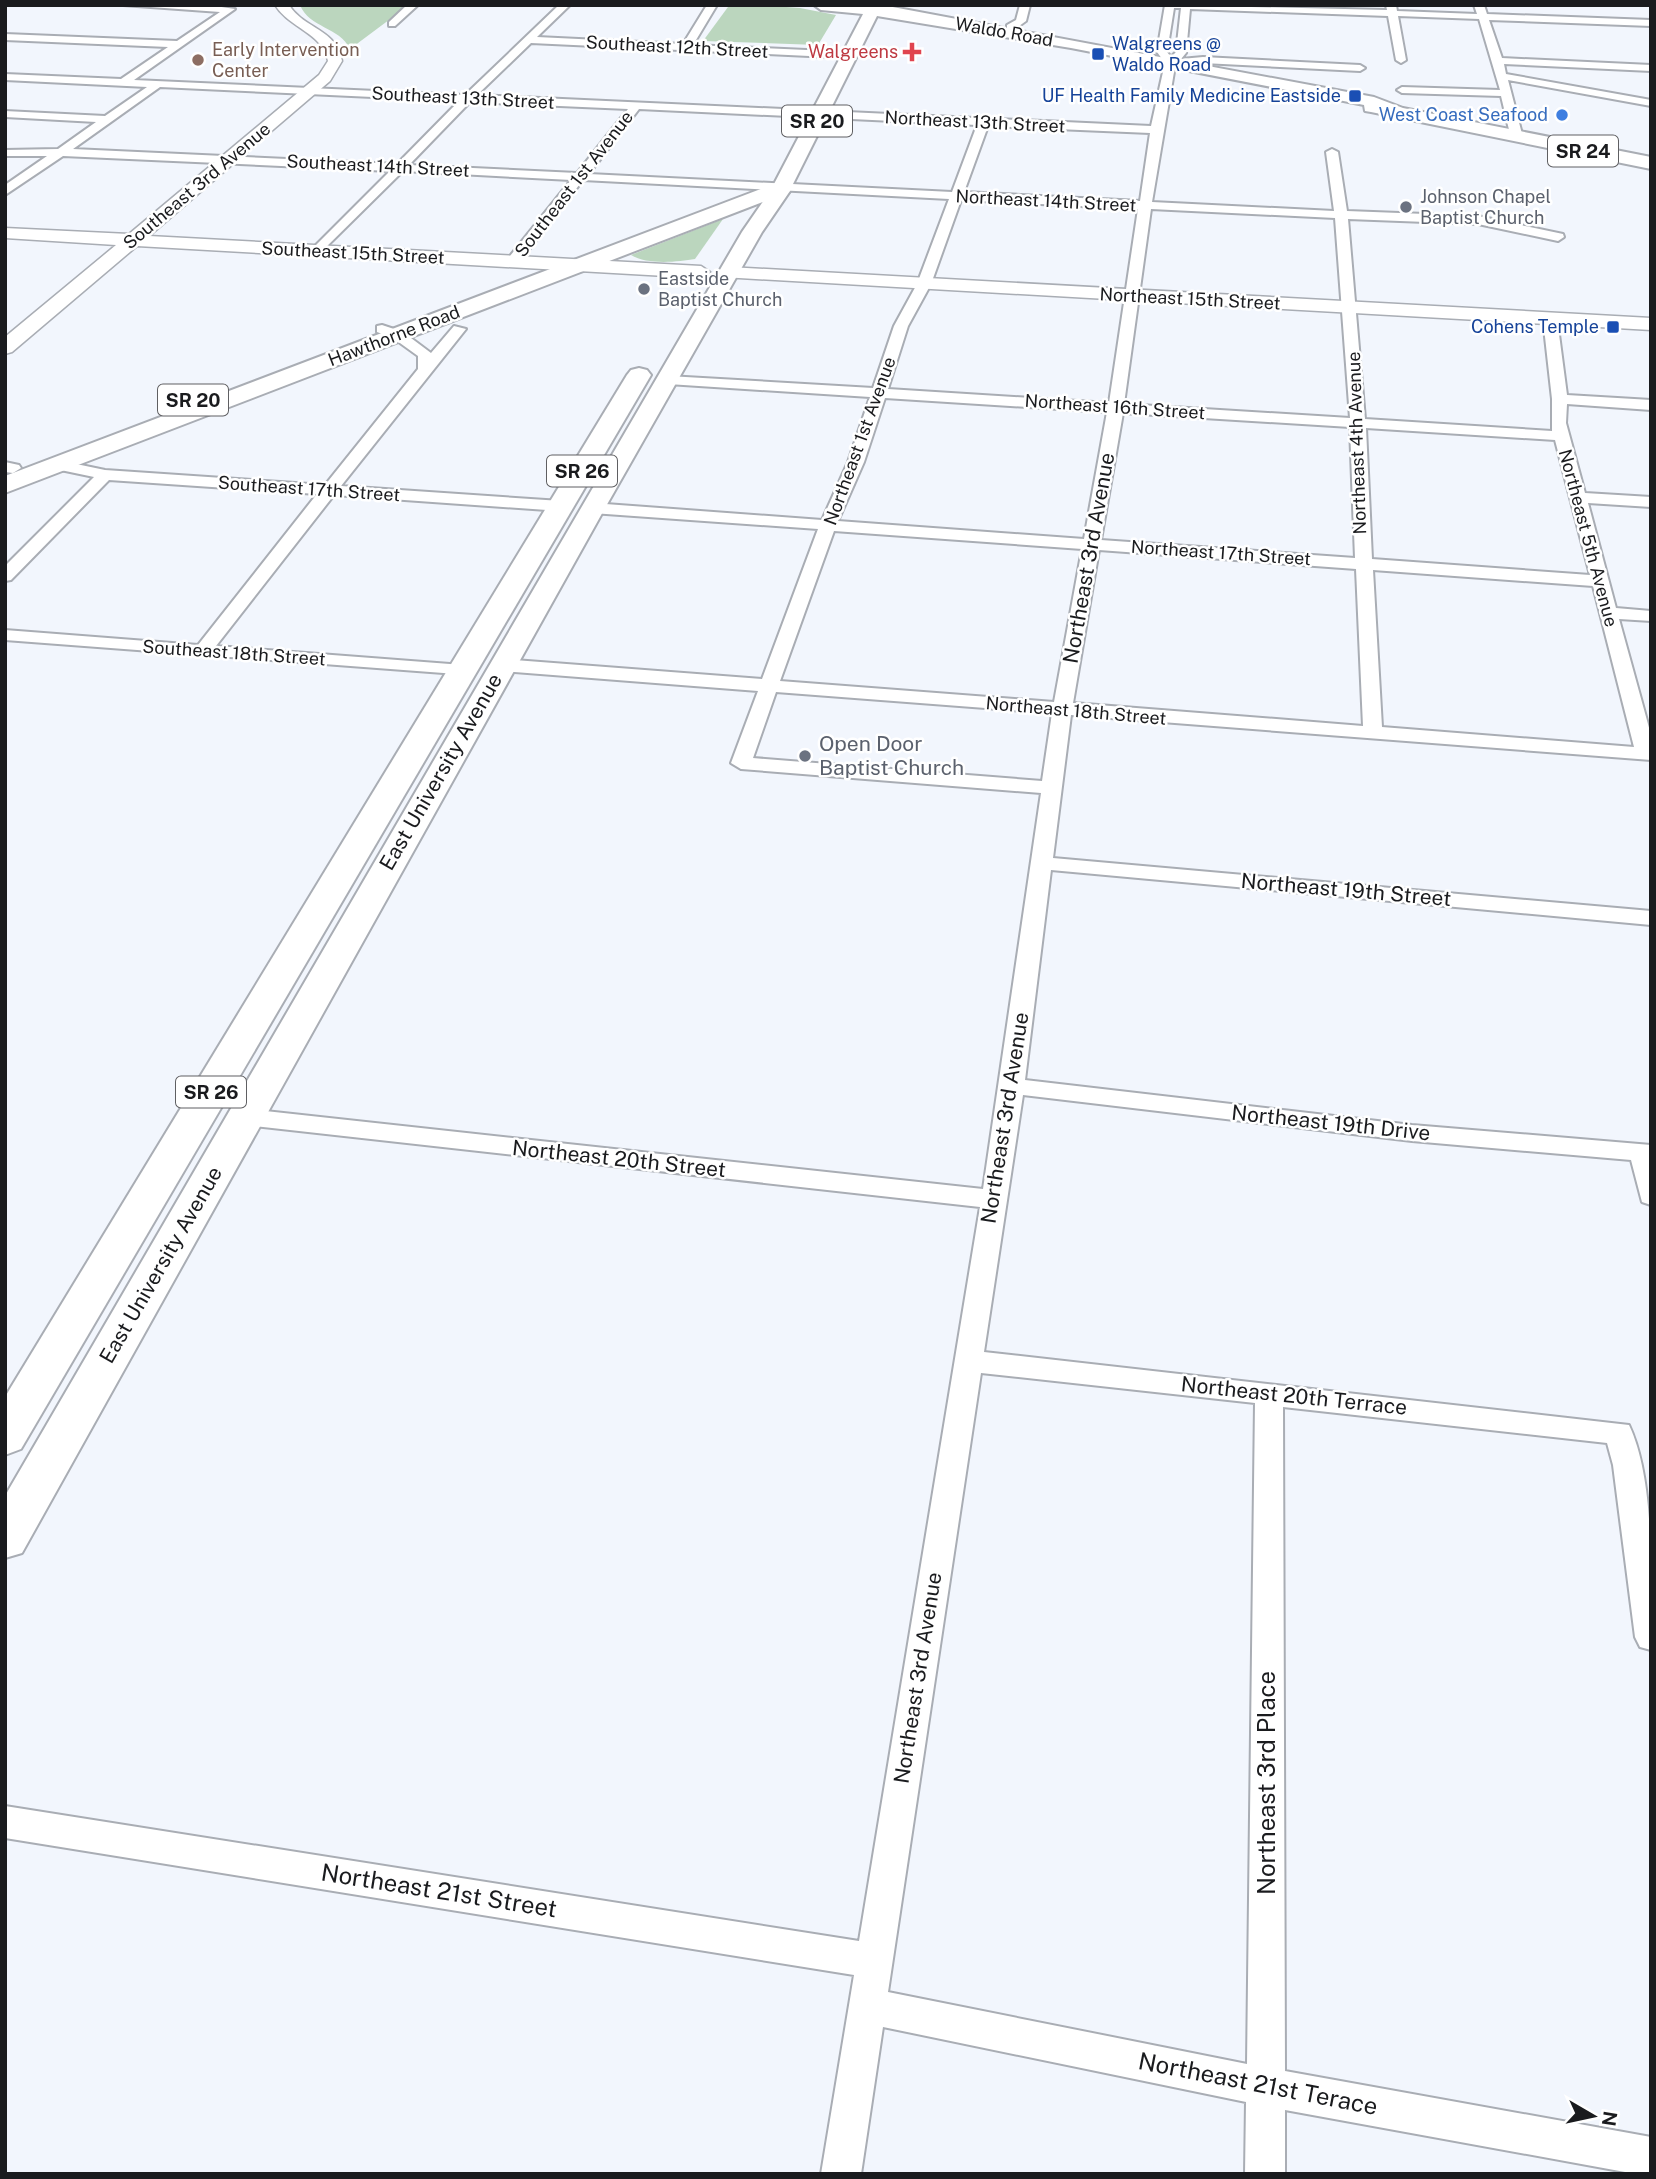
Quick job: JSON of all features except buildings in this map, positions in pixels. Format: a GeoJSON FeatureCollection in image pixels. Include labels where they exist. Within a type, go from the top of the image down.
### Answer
{"type":"FeatureCollection","features":[{"type":"Feature","properties":{"kind":"main road","name":"Waldo Road"},"geometry":{"type":"LineString","coordinates":[[821,5],[878,7],[1011,27],[1071,43]]}},
{"type":"Feature","properties":{"kind":"main road"},"geometry":{"type":"LineString","coordinates":[[824,61],[855,7]]}},
{"type":"Feature","properties":{"kind":"main road","name":"Waldo Road"},"geometry":{"type":"LineString","coordinates":[[878,7],[927,19],[1071,43],[1651,162]]}},
{"type":"Feature","properties":{"kind":"main road","name":"East University Avenue"},"geometry":{"type":"LineString","coordinates":[[5,1539],[592,508],[729,273],[782,188],[862,31],[878,7]]}},
{"type":"Feature","properties":{"kind":"main road"},"geometry":{"type":"LineString","coordinates":[[862,31],[890,20],[927,19]]}},
{"type":"Feature","properties":{"kind":"main road","name":"SR 20"},"geometry":{"type":"LineString","coordinates":[[783,134],[805,96]]}},
{"type":"Feature","properties":{"kind":"main road","name":"SR 20"},"geometry":{"type":"LineString","coordinates":[[751,193],[767,163]]}},
{"type":"Feature","properties":{"kind":"main road","name":"Hawthorne Road"},"geometry":{"type":"LineString","coordinates":[[7,473],[57,465],[555,264],[751,193],[782,188]]}},
{"type":"Feature","properties":{"kind":"main road"},"geometry":{"type":"LineString","coordinates":[[726,230],[751,193]]}},
{"type":"Feature","properties":{"kind":"main road","name":"Hawthorne Road"},"geometry":{"type":"LineString","coordinates":[[7,473],[580,265],[751,193]]}},
{"type":"Feature","properties":{"kind":"main road"},"geometry":{"type":"LineString","coordinates":[[684,301],[707,262],[729,273]]}},
{"type":"Feature","properties":{"kind":"main road","name":"East University Avenue"},"geometry":{"type":"LineString","coordinates":[[5,1437],[651,356]]}},
{"type":"Feature","properties":{"kind":"main road"},"geometry":{"type":"LineString","coordinates":[[638,378],[668,380]]}},
{"type":"Feature","properties":{"kind":"main road"},"geometry":{"type":"LineString","coordinates":[[561,506],[592,508]]}},
{"type":"Feature","properties":{"kind":"main road"},"geometry":{"type":"LineString","coordinates":[[463,671],[502,665]]}},
{"type":"Feature","properties":{"kind":"main road"},"geometry":{"type":"LineString","coordinates":[[339,878],[379,879]]}},
{"type":"Feature","properties":{"kind":"main road"},"geometry":{"type":"LineString","coordinates":[[198,1114],[246,1117]]}},
{"type":"Feature","properties":{"kind":"street"},"geometry":{"type":"LineString","coordinates":[[122,83],[230,9],[128,5]]}},
{"type":"Feature","properties":{"kind":"street"},"geometry":{"type":"LineString","coordinates":[[392,24],[413,5]]}},
{"type":"Feature","properties":{"kind":"street"},"geometry":{"type":"LineString","coordinates":[[318,251],[468,98],[565,5]]}},
{"type":"Feature","properties":{"kind":"street"},"geometry":{"type":"LineString","coordinates":[[686,47],[712,5]]}},
{"type":"Feature","properties":{"kind":"street"},"geometry":{"type":"LineString","coordinates":[[1011,27],[1021,21],[1025,5]]}},
{"type":"Feature","properties":{"kind":"street"},"geometry":{"type":"LineString","coordinates":[[1170,5],[1392,9],[1604,26],[1651,23]]}},
{"type":"Feature","properties":{"kind":"street","name":"Northeast 3rd Avenue"},"geometry":{"type":"LineString","coordinates":[[1170,5],[1162,52],[1170,63]]}},
{"type":"Feature","properties":{"kind":"street"},"geometry":{"type":"LineString","coordinates":[[1479,5],[1498,61],[1516,134]]}},
{"type":"Feature","properties":{"kind":"street"},"geometry":{"type":"LineString","coordinates":[[1593,5],[1604,26]]}},
{"type":"Feature","properties":{"kind":"street","name":"Northeast 3rd Avenue"},"geometry":{"type":"LineString","coordinates":[[841,2174],[992,1199],[1012,1086],[1062,710],[1116,407],[1156,130],[1170,63],[1181,54],[1186,6]]}},
{"type":"Feature","properties":{"kind":"street"},"geometry":{"type":"LineString","coordinates":[[1392,9],[1401,60]]}},
{"type":"Feature","properties":{"kind":"street","name":"Southeast 3rd Avenue"},"geometry":{"type":"LineString","coordinates":[[5,348],[310,91],[332,68],[335,55],[322,37],[288,12]]}},
{"type":"Feature","properties":{"kind":"street"},"geometry":{"type":"LineString","coordinates":[[1165,33],[1183,34]]}},
{"type":"Feature","properties":{"kind":"street"},"geometry":{"type":"LineString","coordinates":[[5,37],[178,44]]}},
{"type":"Feature","properties":{"kind":"street","name":"Southeast 12th Street"},"geometry":{"type":"LineString","coordinates":[[527,40],[686,47],[824,61],[850,55]]}},
{"type":"Feature","properties":{"kind":"street"},"geometry":{"type":"LineString","coordinates":[[1170,63],[1203,60],[1360,68]]}},
{"type":"Feature","properties":{"kind":"street"},"geometry":{"type":"LineString","coordinates":[[1498,61],[1651,68]]}},
{"type":"Feature","properties":{"kind":"street"},"geometry":{"type":"LineString","coordinates":[[1502,76],[1651,103]]}},
{"type":"Feature","properties":{"kind":"street","name":"Southeast 13th Street"},"geometry":{"type":"LineString","coordinates":[[5,78],[795,114]]}},
{"type":"Feature","properties":{"kind":"street"},"geometry":{"type":"LineString","coordinates":[[5,191],[54,154],[158,84]]}},
{"type":"Feature","properties":{"kind":"street"},"geometry":{"type":"LineString","coordinates":[[1402,90],[1506,93]]}},
{"type":"Feature","properties":{"kind":"street","name":"Southeast 1st Avenue"},"geometry":{"type":"LineString","coordinates":[[513,261],[636,106]]}},
{"type":"Feature","properties":{"kind":"street"},"geometry":{"type":"LineString","coordinates":[[5,114],[105,119]]}},
{"type":"Feature","properties":{"kind":"street","name":"Northeast 13th Street"},"geometry":{"type":"LineString","coordinates":[[795,114],[1156,130]]}},
{"type":"Feature","properties":{"kind":"street","name":"Northeast 1st Avenue"},"geometry":{"type":"LineString","coordinates":[[984,123],[958,197],[952,202],[924,284],[901,326],[856,462],[828,525],[741,763],[1051,788]]}},
{"type":"Feature","properties":{"kind":"street","name":"Northeast 4th Avenue"},"geometry":{"type":"LineString","coordinates":[[1332,152],[1352,308],[1362,563],[1373,734]]}},
{"type":"Feature","properties":{"kind":"street","name":"Southeast 14th Street"},"geometry":{"type":"LineString","coordinates":[[5,153],[402,167],[580,177],[751,193]]}},
{"type":"Feature","properties":{"kind":"street","name":"Northeast 14th Street"},"geometry":{"type":"LineString","coordinates":[[782,188],[1340,215]]}},
{"type":"Feature","properties":{"kind":"street"},"geometry":{"type":"LineString","coordinates":[[1340,215],[1445,217],[1500,222],[1558,237]]}},
{"type":"Feature","properties":{"kind":"street","name":"Southeast 15th Street"},"geometry":{"type":"LineString","coordinates":[[5,233],[555,264],[707,262]]}},
{"type":"Feature","properties":{"kind":"street","name":"Northeast 15th Street"},"geometry":{"type":"LineString","coordinates":[[729,273],[1651,324]]}},
{"type":"Feature","properties":{"kind":"street","name":"Northeast 5th Avenue"},"geometry":{"type":"LineString","coordinates":[[1550,319],[1555,339],[1553,363],[1560,399],[1558,423],[1598,580],[1649,754]]}},
{"type":"Feature","properties":{"kind":"street"},"geometry":{"type":"LineString","coordinates":[[203,650],[460,328]]}},
{"type":"Feature","properties":{"kind":"street"},"geometry":{"type":"LineString","coordinates":[[390,332],[425,354],[425,369]]}},
{"type":"Feature","properties":{"kind":"street","name":"Northeast 16th Street"},"geometry":{"type":"LineString","coordinates":[[668,380],[1562,436]]}},
{"type":"Feature","properties":{"kind":"street"},"geometry":{"type":"LineString","coordinates":[[1560,399],[1651,405]]}},
{"type":"Feature","properties":{"kind":"street","name":"Southeast 17th Street"},"geometry":{"type":"LineString","coordinates":[[57,465],[105,475],[561,506]]}},
{"type":"Feature","properties":{"kind":"street"},"geometry":{"type":"LineString","coordinates":[[5,576],[105,475]]}},
{"type":"Feature","properties":{"kind":"street"},"geometry":{"type":"LineString","coordinates":[[1578,498],[1651,502]]}},
{"type":"Feature","properties":{"kind":"street","name":"Northeast 17th Street"},"geometry":{"type":"LineString","coordinates":[[592,508],[1598,580]]}},
{"type":"Feature","properties":{"kind":"street"},"geometry":{"type":"LineString","coordinates":[[1608,613],[1651,616]]}},
{"type":"Feature","properties":{"kind":"street","name":"Southeast 18th Street"},"geometry":{"type":"LineString","coordinates":[[5,635],[463,671]]}},
{"type":"Feature","properties":{"kind":"street","name":"Northeast 18th Street"},"geometry":{"type":"LineString","coordinates":[[502,665],[1649,754]]}},
{"type":"Feature","properties":{"kind":"street","name":"Northeast 19th Street"},"geometry":{"type":"LineString","coordinates":[[1041,863],[1651,918]]}},
{"type":"Feature","properties":{"kind":"street","name":"Northeast 19th Drive"},"geometry":{"type":"LineString","coordinates":[[1012,1086],[1412,1133],[1646,1152]]}},
{"type":"Feature","properties":{"kind":"street","name":"Northeast 20th Street"},"geometry":{"type":"LineString","coordinates":[[246,1117],[992,1199]]}},
{"type":"Feature","properties":{"kind":"street"},"geometry":{"type":"LineString","coordinates":[[1646,1152],[1651,1196]]}},
{"type":"Feature","properties":{"kind":"street","name":"Northeast 20th Terrace"},"geometry":{"type":"LineString","coordinates":[[968,1361],[1619,1433],[1628,1465],[1651,1637]]}},
{"type":"Feature","properties":{"kind":"street","name":"Northeast 3rd Place"},"geometry":{"type":"LineString","coordinates":[[1265,2174],[1269,1393]]}},
{"type":"Feature","properties":{"kind":"street","name":"Northeast 21st Street"},"geometry":{"type":"LineString","coordinates":[[5,1822],[873,1961]]}},
{"type":"Feature","properties":{"kind":"street","name":"Northeast 21st Terace"},"geometry":{"type":"LineString","coordinates":[[866,2006],[1265,2087],[1651,2157]]}},
{"type":"Feature","properties":{"kind":"green space"},"geometry":{"type":"Polygon","coordinates":[[[300,5],[409,5],[350,49],[339,36],[304,13],[300,5]]]}},
{"type":"Feature","properties":{"kind":"green space"},"geometry":{"type":"Polygon","coordinates":[[[760,5],[800,8],[836,15],[818,45],[703,41],[728,7],[760,5]]]}},
{"type":"Feature","properties":{"kind":"green space"},"geometry":{"type":"Polygon","coordinates":[[[723,219],[695,259],[654,261],[631,255],[723,219]]]}},
{"type":"Feature","properties":{"kind":"place","name":"Walgreens"},"geometry":{"type":"Point","coordinates":[912,52]}},
{"type":"Feature","properties":{"kind":"place","name":"Walgreens @ Waldo Road"},"geometry":{"type":"Point","coordinates":[1098,54]}},
{"type":"Feature","properties":{"kind":"place","name":"Early Intervention Center"},"geometry":{"type":"Point","coordinates":[198,60]}},
{"type":"Feature","properties":{"kind":"place","name":"UF Health Family Medicine Eastside"},"geometry":{"type":"Point","coordinates":[1355,96]}},
{"type":"Feature","properties":{"kind":"place","name":"West Coast Seafood"},"geometry":{"type":"Point","coordinates":[1562,115]}},
{"type":"Feature","properties":{"kind":"place","name":"Johnson Chapel Baptist Church"},"geometry":{"type":"Point","coordinates":[1406,207]}},
{"type":"Feature","properties":{"kind":"place","name":"Eastside Baptist Church"},"geometry":{"type":"Point","coordinates":[644,289]}},
{"type":"Feature","properties":{"kind":"place","name":"Cohens Temple"},"geometry":{"type":"Point","coordinates":[1613,327]}},
{"type":"Feature","properties":{"kind":"place","name":"Open Door Baptist Church"},"geometry":{"type":"Point","coordinates":[805,756]}}]}
